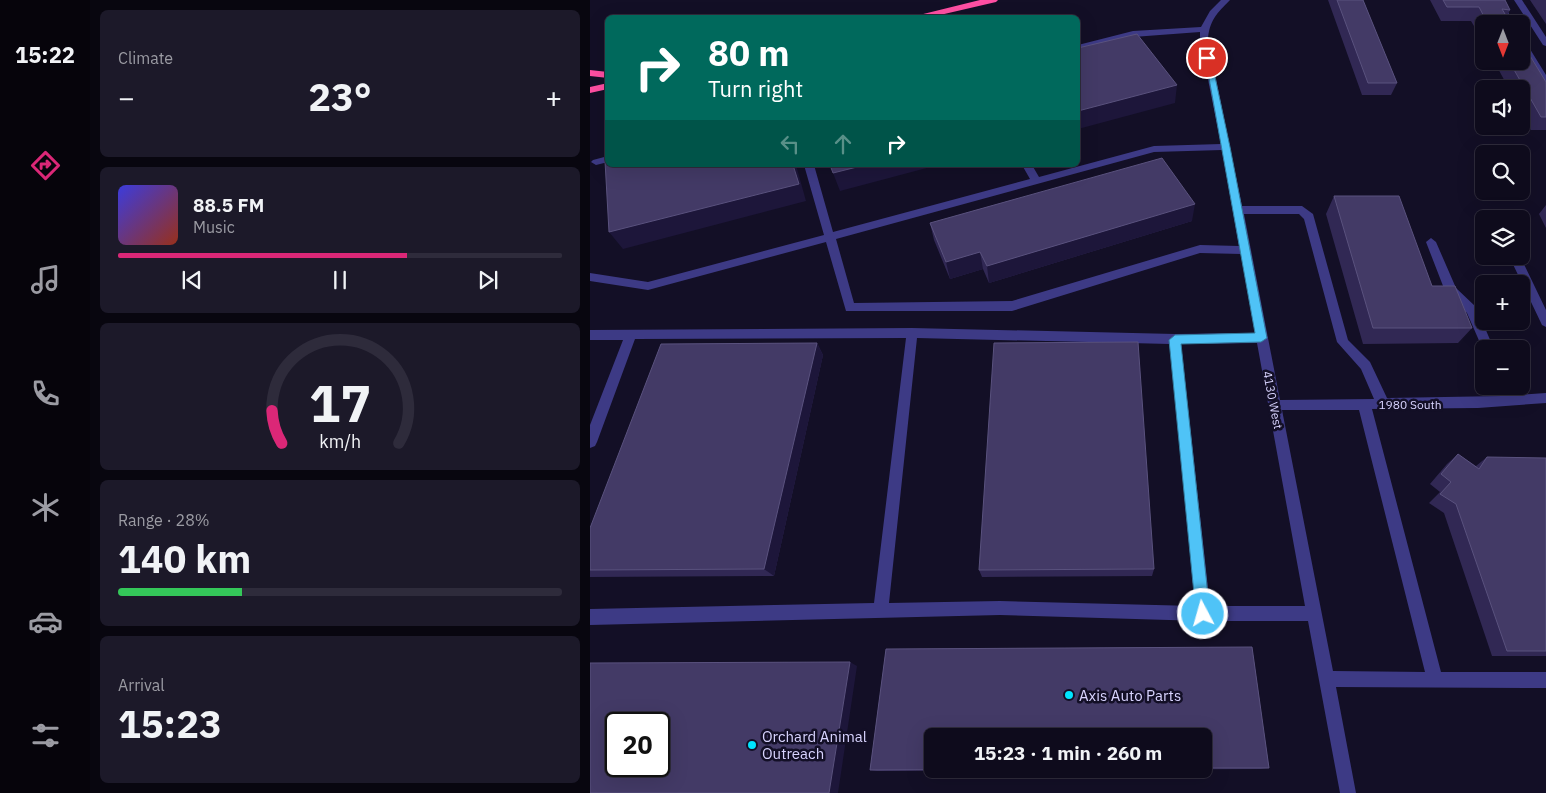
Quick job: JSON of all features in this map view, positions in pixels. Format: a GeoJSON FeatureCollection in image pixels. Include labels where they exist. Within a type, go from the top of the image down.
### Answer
{"type":"FeatureCollection","features":[{"type":"Feature","properties":{"kind":"highway"},"geometry":{"type":"LineString","coordinates":[[926,15],[993,0]]}},
{"type":"Feature","properties":{"kind":"highway"},"geometry":{"type":"LineString","coordinates":[[590,73],[605,75]]}},
{"type":"Feature","properties":{"kind":"highway"},"geometry":{"type":"LineString","coordinates":[[590,90],[605,87]]}},
{"type":"Feature","properties":{"kind":"street"},"geometry":{"type":"LineString","coordinates":[[1080,46],[1133,34],[1204,29],[1214,8],[1226,0]]}},
{"type":"Feature","properties":{"kind":"street"},"geometry":{"type":"LineString","coordinates":[[1497,0],[1506,15]]}},
{"type":"Feature","properties":{"kind":"street"},"geometry":{"type":"LineString","coordinates":[[1518,0],[1546,43]]}},
{"type":"Feature","properties":{"kind":"street","name":"4130 West"},"geometry":{"type":"LineString","coordinates":[[1204,29],[1204,40],[1226,147],[1348,793]]}},
{"type":"Feature","properties":{"kind":"street"},"geometry":{"type":"LineString","coordinates":[[1530,56],[1546,82]]}},
{"type":"Feature","properties":{"kind":"street"},"geometry":{"type":"LineString","coordinates":[[590,277],[648,286],[1154,149],[1226,147]]}},
{"type":"Feature","properties":{"kind":"street"},"geometry":{"type":"LineString","coordinates":[[596,162],[605,160]]}},
{"type":"Feature","properties":{"kind":"street"},"geometry":{"type":"LineString","coordinates":[[810,167],[831,236],[850,308],[1012,306],[1200,249],[1245,250]]}},
{"type":"Feature","properties":{"kind":"street"},"geometry":{"type":"LineString","coordinates":[[1028,167],[1036,180]]}},
{"type":"Feature","properties":{"kind":"street"},"geometry":{"type":"LineString","coordinates":[[1238,210],[1302,210],[1309,217],[1343,342],[1366,366],[1383,404]]}},
{"type":"Feature","properties":{"kind":"street"},"geometry":{"type":"LineString","coordinates":[[1431,242],[1451,291],[1472,310],[1484,340]]}},
{"type":"Feature","properties":{"kind":"street"},"geometry":{"type":"LineString","coordinates":[[1518,265],[1546,322]]}},
{"type":"Feature","properties":{"kind":"street"},"geometry":{"type":"LineString","coordinates":[[590,335],[912,333],[1175,340],[1261,338]]}},
{"type":"Feature","properties":{"kind":"street"},"geometry":{"type":"LineString","coordinates":[[881,610],[912,333]]}},
{"type":"Feature","properties":{"kind":"street"},"geometry":{"type":"LineString","coordinates":[[590,442],[631,334]]}},
{"type":"Feature","properties":{"kind":"street"},"geometry":{"type":"LineString","coordinates":[[1175,340],[1203,614]]}},
{"type":"Feature","properties":{"kind":"street"},"geometry":{"type":"LineString","coordinates":[[1508,395],[1510,401]]}},
{"type":"Feature","properties":{"kind":"street","name":"1980 South"},"geometry":{"type":"LineString","coordinates":[[1274,405],[1478,403],[1546,398]]}},
{"type":"Feature","properties":{"kind":"street"},"geometry":{"type":"LineString","coordinates":[[1364,404],[1435,679]]}},
{"type":"Feature","properties":{"kind":"street"},"geometry":{"type":"LineString","coordinates":[[590,617],[1000,608],[1203,614],[1313,613]]}},
{"type":"Feature","properties":{"kind":"street"},"geometry":{"type":"LineString","coordinates":[[1325,679],[1546,680]]}},
{"type":"Feature","properties":{"kind":"building"},"geometry":{"type":"Polygon","coordinates":[[[1337,0],[1363,0],[1397,83],[1368,83],[1337,0]]]}},
{"type":"Feature","properties":{"kind":"building"},"geometry":{"type":"Polygon","coordinates":[[[1443,0],[1505,0],[1510,10],[1502,9],[1506,15],[1483,15],[1479,7],[1447,7],[1443,0]]]}},
{"type":"Feature","properties":{"kind":"building"},"geometry":{"type":"Polygon","coordinates":[[[1137,34],[1177,85],[1080,110],[1080,48],[1137,34]]]}},
{"type":"Feature","properties":{"kind":"building"},"geometry":{"type":"Polygon","coordinates":[[[1530,56],[1546,82],[1546,117],[1541,117],[1530,98],[1530,80],[1520,80],[1514,70],[1530,70],[1530,56]]]}},
{"type":"Feature","properties":{"kind":"building"},"geometry":{"type":"Polygon","coordinates":[[[1162,158],[1195,204],[987,266],[980,252],[946,262],[930,223],[1162,158]]]}},
{"type":"Feature","properties":{"kind":"building"},"geometry":{"type":"Polygon","coordinates":[[[605,167],[794,167],[799,184],[609,232],[605,167]]]}},
{"type":"Feature","properties":{"kind":"building"},"geometry":{"type":"Polygon","coordinates":[[[831,167],[857,167],[833,173],[831,167]]]}},
{"type":"Feature","properties":{"kind":"building"},"geometry":{"type":"Polygon","coordinates":[[[1334,196],[1399,196],[1432,286],[1455,286],[1472,328],[1373,328],[1334,196]]]}},
{"type":"Feature","properties":{"kind":"building"},"geometry":{"type":"Polygon","coordinates":[[[1138,342],[1154,569],[979,570],[994,343],[1138,342]]]}},
{"type":"Feature","properties":{"kind":"building"},"geometry":{"type":"Polygon","coordinates":[[[817,343],[764,569],[590,570],[590,528],[661,344],[817,343]]]}},
{"type":"Feature","properties":{"kind":"building"},"geometry":{"type":"Polygon","coordinates":[[[1458,454],[1479,469],[1487,457],[1546,458],[1546,651],[1507,651],[1456,504],[1440,494],[1451,482],[1441,474],[1458,454]]]}},
{"type":"Feature","properties":{"kind":"building","name":"Axis Auto Parts"},"geometry":{"type":"Polygon","coordinates":[[[1252,647],[1269,768],[1212,768],[1212,728],[924,728],[924,770],[870,770],[886,649],[1252,647]]]}},
{"type":"Feature","properties":{"kind":"building","name":"Orchard Animal Outreach"},"geometry":{"type":"Polygon","coordinates":[[[850,662],[829,793],[590,793],[590,663],[850,662]]]}},
{"type":"Feature","properties":{"kind":"place","name":"Axis Auto Parts"},"geometry":{"type":"Point","coordinates":[1069,695]}},
{"type":"Feature","properties":{"kind":"place","name":"Orchard Animal Outreach"},"geometry":{"type":"Point","coordinates":[752,745]}},
{"type":"Feature","properties":{"kind":"route"},"geometry":{"type":"LineString","coordinates":[[1203,614],[1175,340],[1261,338],[1226,147],[1207,58]]}}]}
